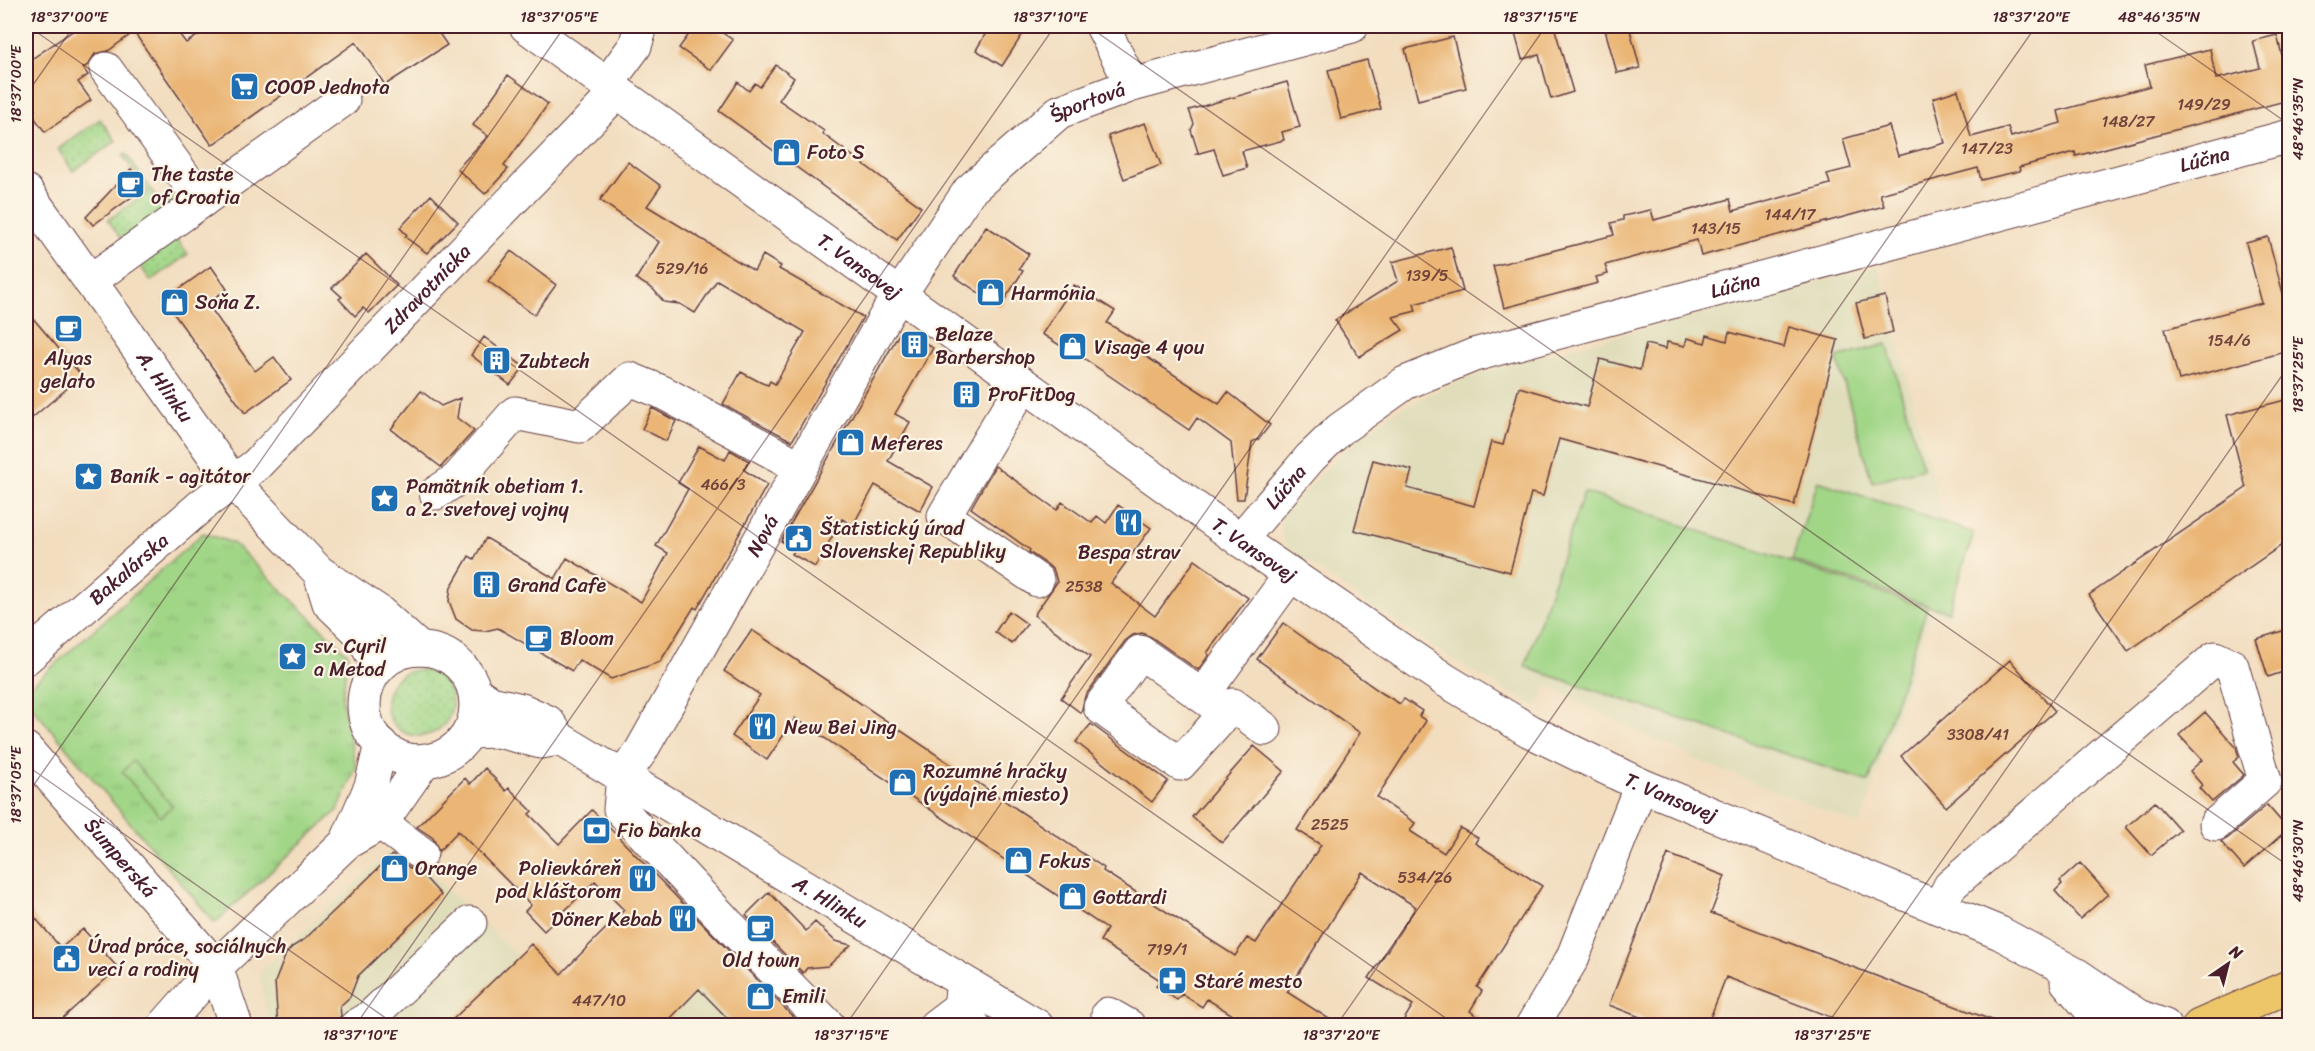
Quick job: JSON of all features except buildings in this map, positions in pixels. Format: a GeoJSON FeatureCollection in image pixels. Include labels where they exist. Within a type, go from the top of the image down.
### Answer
{"type":"FeatureCollection","features":[{"type":"Feature","properties":{"kind":"main road"},"geometry":{"type":"LineString","coordinates":[[2199,1026],[2286,988]]}},
{"type":"Feature","properties":{"kind":"main road"},"geometry":{"type":"LineString","coordinates":[[2254,1026],[2286,988]]}},
{"type":"Feature","properties":{"kind":"street","name":"T. Vansovej"},"geometry":{"type":"LineString","coordinates":[[526,26],[1240,540],[1445,680],[1530,731],[1641,785],[2000,933],[2077,975],[2138,1016],[2164,1026]]}},
{"type":"Feature","properties":{"kind":"street","name":"Zdravotnícka"},"geometry":{"type":"LineString","coordinates":[[233,482],[256,465],[612,88],[634,46],[641,26]]}},
{"type":"Feature","properties":{"kind":"street"},"geometry":{"type":"LineString","coordinates":[[1102,26],[1132,85]]}},
{"type":"Feature","properties":{"kind":"street","name":"Športová"},"geometry":{"type":"LineString","coordinates":[[899,296],[969,191],[1059,112],[1132,85],[1352,26]]}},
{"type":"Feature","properties":{"kind":"street"},"geometry":{"type":"LineString","coordinates":[[106,69],[202,201]]}},
{"type":"Feature","properties":{"kind":"street"},"geometry":{"type":"LineString","coordinates":[[90,281],[344,100]]}},
{"type":"Feature","properties":{"kind":"street","name":"Lúčna"},"geometry":{"type":"LineString","coordinates":[[1240,540],[1310,458],[1339,430],[1404,383],[1474,355],[2289,136]]}},
{"type":"Feature","properties":{"kind":"street","name":"A. Hlinku"},"geometry":{"type":"LineString","coordinates":[[26,191],[233,482],[319,572],[379,612],[420,649],[442,653],[455,661],[469,678],[475,692],[491,703],[522,710],[548,722],[560,739],[623,776],[958,1010],[1037,1026]]}},
{"type":"Feature","properties":{"kind":"street","name":"Nová"},"geometry":{"type":"LineString","coordinates":[[623,776],[641,751],[899,296]]}},
{"type":"Feature","properties":{"kind":"street"},"geometry":{"type":"LineString","coordinates":[[436,493],[457,479],[515,413],[580,426],[630,379],[662,392],[800,467]]}},
{"type":"Feature","properties":{"kind":"street"},"geometry":{"type":"LineString","coordinates":[[1024,386],[999,423],[944,516],[1037,580]]}},
{"type":"Feature","properties":{"kind":"street","name":"Bakalárska"},"geometry":{"type":"LineString","coordinates":[[26,658],[202,505],[233,482]]}},
{"type":"Feature","properties":{"kind":"street","name":"A. Hlinku"},"geometry":{"type":"LineString","coordinates":[[319,572],[329,603],[360,633],[379,667]]}},
{"type":"Feature","properties":{"kind":"street"},"geometry":{"type":"LineString","coordinates":[[1265,729],[1233,705],[1214,705],[1290,574]]}},
{"type":"Feature","properties":{"kind":"street"},"geometry":{"type":"LineString","coordinates":[[420,649],[398,653],[379,667],[369,682],[364,706],[368,724],[381,744],[401,757],[425,760],[443,756],[453,750],[469,732],[475,714],[475,692]]}},
{"type":"Feature","properties":{"kind":"street"},"geometry":{"type":"LineString","coordinates":[[1939,908],[1950,886],[2215,658],[2232,666],[2265,781],[2216,824]]}},
{"type":"Feature","properties":{"kind":"street"},"geometry":{"type":"LineString","coordinates":[[469,732],[498,731],[541,742],[560,739]]}},
{"type":"Feature","properties":{"kind":"street"},"geometry":{"type":"LineString","coordinates":[[346,843],[371,786],[381,744]]}},
{"type":"Feature","properties":{"kind":"street","name":"Šumperská"},"geometry":{"type":"LineString","coordinates":[[26,749],[216,967]]}},
{"type":"Feature","properties":{"kind":"street"},"geometry":{"type":"LineString","coordinates":[[164,1026],[216,967],[346,843],[381,823],[425,760]]}},
{"type":"Feature","properties":{"kind":"street"},"geometry":{"type":"LineString","coordinates":[[623,776],[620,809],[727,923],[829,1026]]}},
{"type":"Feature","properties":{"kind":"street"},"geometry":{"type":"LineString","coordinates":[[1532,1026],[1572,958],[1641,785]]}},
{"type":"Feature","properties":{"kind":"street"},"geometry":{"type":"LineString","coordinates":[[381,823],[421,853]]}},
{"type":"Feature","properties":{"kind":"street"},"geometry":{"type":"LineString","coordinates":[[356,1026],[368,1019],[470,923]]}},
{"type":"Feature","properties":{"kind":"street","name":"T. Vansovej"},"geometry":{"type":"LineString","coordinates":[[2048,960],[2105,1026]]}},
{"type":"Feature","properties":{"kind":"street"},"geometry":{"type":"LineString","coordinates":[[216,967],[236,1026]]}},
{"type":"Feature","properties":{"kind":"shaded area"},"geometry":{"type":"Polygon","coordinates":[[[1878,266],[1944,522],[1977,533],[1949,617],[1932,611],[1860,825],[1702,762],[1548,685],[1536,707],[1467,668],[1371,606],[1285,543],[1280,531],[1283,514],[1348,447],[1389,415],[1452,383],[1500,367],[1878,266]]]}},
{"type":"Feature","properties":{"kind":"shaded area"},"geometry":{"type":"Polygon","coordinates":[[[398,844],[518,956],[567,1006],[599,1024],[702,921],[805,1025],[269,1025],[259,973],[398,844]]]}},
{"type":"Feature","properties":{"kind":"green space"},"geometry":{"type":"Polygon","coordinates":[[[100,119],[116,141],[73,171],[58,149],[100,119]]]}},
{"type":"Feature","properties":{"kind":"green space"},"geometry":{"type":"Polygon","coordinates":[[[126,154],[162,205],[179,193],[181,198],[123,241],[108,220],[148,192],[123,156],[126,154]]]}},
{"type":"Feature","properties":{"kind":"green space"},"geometry":{"type":"Polygon","coordinates":[[[174,235],[188,254],[151,281],[137,261],[174,235]]]}},
{"type":"Feature","properties":{"kind":"green space"},"geometry":{"type":"Polygon","coordinates":[[[1887,344],[1923,468],[1872,482],[1837,358],[1887,344]]]}},
{"type":"Feature","properties":{"kind":"green space"},"geometry":{"type":"Polygon","coordinates":[[[1818,481],[1974,533],[1948,612],[1792,560],[1818,481]]]}},
{"type":"Feature","properties":{"kind":"green space"},"geometry":{"type":"Polygon","coordinates":[[[1584,492],[1927,608],[1869,782],[1525,667],[1584,492]]]}},
{"type":"Feature","properties":{"kind":"green space"},"geometry":{"type":"Polygon","coordinates":[[[203,533],[233,543],[348,654],[342,699],[356,768],[338,810],[215,923],[26,700],[26,690],[203,533]]]}},
{"type":"Feature","properties":{"kind":"green space"},"geometry":{"type":"Polygon","coordinates":[[[419,670],[431,673],[442,680],[449,691],[452,703],[449,715],[442,726],[431,733],[419,736],[407,733],[396,726],[389,715],[386,703],[389,691],[396,680],[407,673],[419,670]]]}},
{"type":"Feature","properties":{"kind":"green space"},"geometry":{"type":"Polygon","coordinates":[[[133,761],[172,806],[161,817],[122,772],[133,761]]]}},
{"type":"Feature","properties":{"kind":"place","name":"COOP Jednota"},"geometry":{"type":"Point","coordinates":[244,87]}},
{"type":"Feature","properties":{"kind":"place","name":"Foto S"},"geometry":{"type":"Point","coordinates":[786,152]}},
{"type":"Feature","properties":{"kind":"place","name":"The taste of Croatia"},"geometry":{"type":"Point","coordinates":[130,185]}},
{"type":"Feature","properties":{"kind":"place","name":"Harmónia"},"geometry":{"type":"Point","coordinates":[990,293]}},
{"type":"Feature","properties":{"kind":"place","name":"Soňa Z."},"geometry":{"type":"Point","coordinates":[174,302]}},
{"type":"Feature","properties":{"kind":"place","name":"Alyas gelato"},"geometry":{"type":"Point","coordinates":[68,328]}},
{"type":"Feature","properties":{"kind":"place","name":"Belaze Barbershop"},"geometry":{"type":"Point","coordinates":[914,345]}},
{"type":"Feature","properties":{"kind":"place","name":"Visage 4 you"},"geometry":{"type":"Point","coordinates":[1073,347]}},
{"type":"Feature","properties":{"kind":"place","name":"Zubtech"},"geometry":{"type":"Point","coordinates":[497,361]}},
{"type":"Feature","properties":{"kind":"place","name":"ProFitDog"},"geometry":{"type":"Point","coordinates":[967,394]}},
{"type":"Feature","properties":{"kind":"place","name":"Meferes"},"geometry":{"type":"Point","coordinates":[850,443]}},
{"type":"Feature","properties":{"kind":"place","name":"Baník - agitátor"},"geometry":{"type":"Point","coordinates":[89,476]}},
{"type":"Feature","properties":{"kind":"place","name":"Pamätník obetiam 1. a 2. svetovej vojny"},"geometry":{"type":"Point","coordinates":[385,498]}},
{"type":"Feature","properties":{"kind":"place","name":"Bespa strav"},"geometry":{"type":"Point","coordinates":[1129,522]}},
{"type":"Feature","properties":{"kind":"place","name":"Štatistický úrad Slovenskej Republiky"},"geometry":{"type":"Point","coordinates":[799,539]}},
{"type":"Feature","properties":{"kind":"place","name":"Grand Cafe"},"geometry":{"type":"Point","coordinates":[487,585]}},
{"type":"Feature","properties":{"kind":"place","name":"Bloom"},"geometry":{"type":"Point","coordinates":[539,638]}},
{"type":"Feature","properties":{"kind":"place","name":"sv. Cyril a Metod"},"geometry":{"type":"Point","coordinates":[293,657]}},
{"type":"Feature","properties":{"kind":"place","name":"New Bei Jing"},"geometry":{"type":"Point","coordinates":[763,727]}},
{"type":"Feature","properties":{"kind":"place","name":"Rozumné hračky (výdajné miesto)"},"geometry":{"type":"Point","coordinates":[902,782]}},
{"type":"Feature","properties":{"kind":"place","name":"Fio banka"},"geometry":{"type":"Point","coordinates":[596,830]}},
{"type":"Feature","properties":{"kind":"place","name":"Fokus"},"geometry":{"type":"Point","coordinates":[1018,861]}},
{"type":"Feature","properties":{"kind":"place","name":"Orange"},"geometry":{"type":"Point","coordinates":[394,868]}},
{"type":"Feature","properties":{"kind":"place","name":"Polievkáreň pod kláštorom"},"geometry":{"type":"Point","coordinates":[642,879]}},
{"type":"Feature","properties":{"kind":"place","name":"Gottardi"},"geometry":{"type":"Point","coordinates":[1072,897]}},
{"type":"Feature","properties":{"kind":"place","name":"Döner Kebab"},"geometry":{"type":"Point","coordinates":[683,919]}},
{"type":"Feature","properties":{"kind":"place","name":"Old town"},"geometry":{"type":"Point","coordinates":[761,929]}},
{"type":"Feature","properties":{"kind":"place","name":"Úrad práce, sociálnych vecí a rodiny"},"geometry":{"type":"Point","coordinates":[67,958]}},
{"type":"Feature","properties":{"kind":"place","name":"Staré mesto"},"geometry":{"type":"Point","coordinates":[1173,981]}},
{"type":"Feature","properties":{"kind":"place","name":"Emili"},"geometry":{"type":"Point","coordinates":[761,996]}}]}
